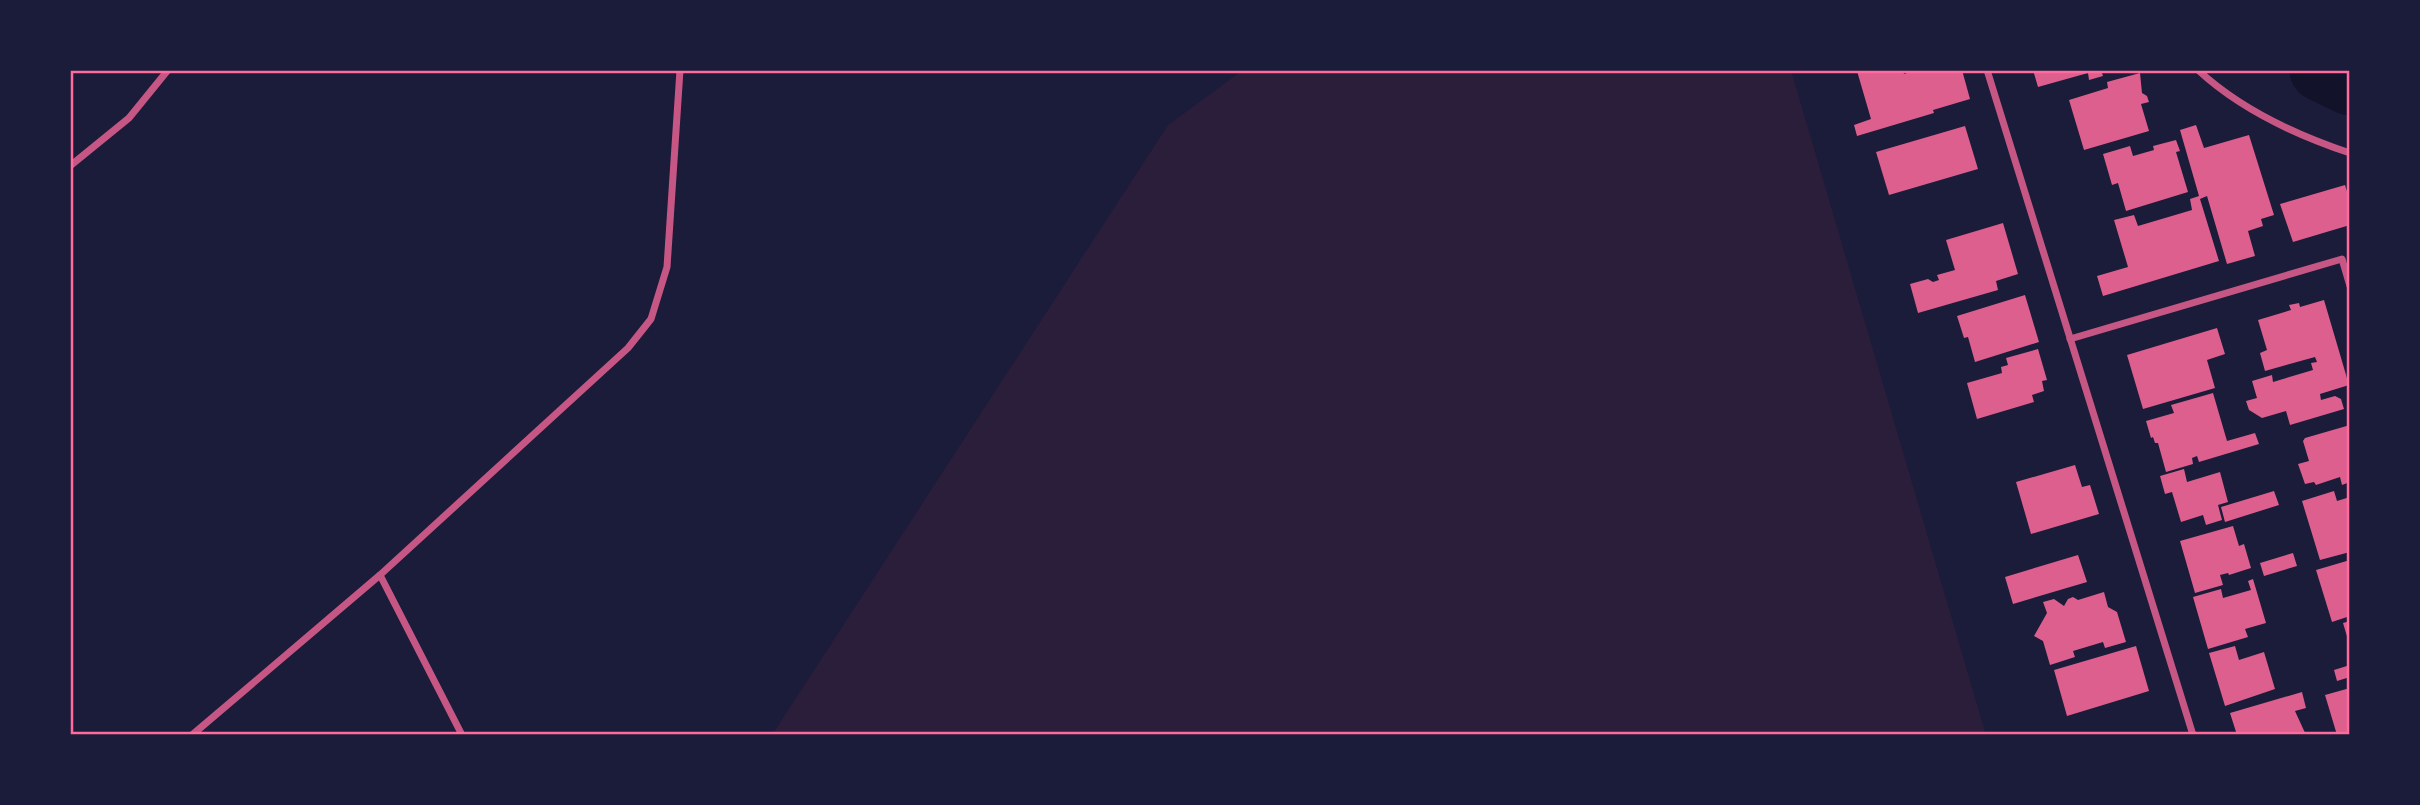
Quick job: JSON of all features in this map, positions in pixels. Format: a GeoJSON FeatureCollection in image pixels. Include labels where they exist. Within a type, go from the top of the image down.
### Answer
{"type":"FeatureCollection","features":[{"type":"Feature","properties":{"kind":"street"},"geometry":{"type":"LineString","coordinates":[[70,166],[129,118],[168,70]]}},
{"type":"Feature","properties":{"kind":"street"},"geometry":{"type":"LineString","coordinates":[[191,735],[380,575],[628,348],[651,319],[667,267],[680,70]]}},
{"type":"Feature","properties":{"kind":"street"},"geometry":{"type":"LineString","coordinates":[[1987,70],[2193,735]]}},
{"type":"Feature","properties":{"kind":"street"},"geometry":{"type":"LineString","coordinates":[[2198,70],[2221,90],[2271,120],[2324,145],[2350,153]]}},
{"type":"Feature","properties":{"kind":"street"},"geometry":{"type":"LineString","coordinates":[[2070,339],[2342,259],[2350,286]]}},
{"type":"Feature","properties":{"kind":"street"},"geometry":{"type":"LineString","coordinates":[[380,575],[462,735]]}},
{"type":"Feature","properties":{"kind":"shaded area"},"geometry":{"type":"Polygon","coordinates":[[[1243,70],[1791,70],[1986,735],[772,735],[1168,125],[1243,70]]]}},
{"type":"Feature","properties":{"kind":"building"},"geometry":{"type":"Polygon","coordinates":[[[1903,70],[1904,74],[1916,70],[1962,70],[1970,99],[1933,110],[1934,113],[1857,136],[1854,125],[1871,119],[1857,71],[1903,70]]]}},
{"type":"Feature","properties":{"kind":"building"},"geometry":{"type":"Polygon","coordinates":[[[2033,70],[2101,70],[2103,76],[2089,80],[2088,73],[2038,87],[2033,70]]]}},
{"type":"Feature","properties":{"kind":"building"},"geometry":{"type":"Polygon","coordinates":[[[2140,73],[2142,93],[2147,96],[2149,102],[2141,104],[2149,131],[2084,150],[2069,100],[2108,88],[2107,82],[2140,73]]]}},
{"type":"Feature","properties":{"kind":"building"},"geometry":{"type":"Polygon","coordinates":[[[2196,125],[2204,148],[2249,135],[2274,215],[2261,219],[2263,226],[2248,231],[2255,256],[2227,264],[2207,196],[2200,199],[2219,261],[2103,296],[2097,276],[2128,267],[2114,220],[2134,215],[2138,226],[2192,210],[2190,199],[2199,196],[2180,130],[2196,125]]]}},
{"type":"Feature","properties":{"kind":"building"},"geometry":{"type":"Polygon","coordinates":[[[1965,126],[1978,169],[1889,195],[1876,152],[1965,126]]]}},
{"type":"Feature","properties":{"kind":"building"},"geometry":{"type":"Polygon","coordinates":[[[2176,140],[2180,151],[2176,152],[2188,192],[2126,211],[2118,183],[2112,185],[2103,154],[2130,146],[2133,156],[2154,150],[2153,146],[2176,140]]]}},
{"type":"Feature","properties":{"kind":"building"},"geometry":{"type":"Polygon","coordinates":[[[2345,185],[2350,201],[2350,225],[2293,242],[2280,204],[2345,185]]]}},
{"type":"Feature","properties":{"kind":"building"},"geometry":{"type":"Polygon","coordinates":[[[2003,223],[2018,274],[1996,281],[1998,290],[1918,313],[1910,284],[1928,279],[1933,282],[1939,280],[1937,275],[1955,270],[1946,240],[2003,223]]]}},
{"type":"Feature","properties":{"kind":"building"},"geometry":{"type":"Polygon","coordinates":[[[2025,295],[2039,342],[1975,362],[1968,337],[1964,338],[1957,316],[2025,295]]]}},
{"type":"Feature","properties":{"kind":"building"},"geometry":{"type":"Polygon","coordinates":[[[2324,300],[2349,385],[2320,394],[2321,400],[2335,396],[2341,399],[2344,409],[2290,425],[2286,411],[2262,418],[2249,410],[2246,401],[2257,398],[2252,381],[2272,375],[2273,382],[2313,370],[2311,363],[2317,362],[2315,357],[2265,371],[2260,353],[2267,350],[2258,320],[2291,310],[2289,305],[2299,303],[2300,307],[2324,300]]]}},
{"type":"Feature","properties":{"kind":"building"},"geometry":{"type":"Polygon","coordinates":[[[2217,328],[2225,354],[2207,360],[2215,388],[2143,409],[2127,355],[2217,328]]]}},
{"type":"Feature","properties":{"kind":"building"},"geometry":{"type":"Polygon","coordinates":[[[2038,349],[2047,380],[2042,381],[2044,391],[2032,395],[2034,402],[1977,419],[1967,383],[2002,373],[2001,367],[2008,365],[2006,358],[2038,349]]]}},
{"type":"Feature","properties":{"kind":"building"},"geometry":{"type":"Polygon","coordinates":[[[2213,393],[2227,441],[2255,433],[2259,444],[2199,462],[2197,456],[2192,458],[2193,464],[2166,472],[2158,443],[2151,438],[2146,421],[2174,413],[2171,405],[2213,393]]]}},
{"type":"Feature","properties":{"kind":"building"},"geometry":{"type":"Polygon","coordinates":[[[2350,425],[2350,482],[2342,485],[2340,477],[2316,485],[2314,482],[2305,484],[2298,464],[2309,461],[2303,441],[2305,438],[2350,425]]]}},
{"type":"Feature","properties":{"kind":"building"},"geometry":{"type":"Polygon","coordinates":[[[2075,465],[2082,487],[2090,485],[2099,514],[2031,534],[2016,482],[2075,465]]]}},
{"type":"Feature","properties":{"kind":"building"},"geometry":{"type":"Polygon","coordinates":[[[2184,469],[2187,482],[2220,472],[2228,502],[2218,505],[2222,520],[2206,525],[2203,515],[2181,522],[2172,492],[2165,494],[2160,476],[2184,469]]]}},
{"type":"Feature","properties":{"kind":"building"},"geometry":{"type":"Polygon","coordinates":[[[2274,491],[2279,505],[2225,522],[2221,507],[2274,491]]]}},
{"type":"Feature","properties":{"kind":"building"},"geometry":{"type":"Polygon","coordinates":[[[2334,491],[2337,501],[2350,497],[2350,552],[2320,560],[2302,501],[2334,491]]]}},
{"type":"Feature","properties":{"kind":"building"},"geometry":{"type":"Polygon","coordinates":[[[2233,526],[2239,546],[2244,544],[2251,568],[2220,575],[2223,585],[2195,593],[2180,541],[2233,526]]]}},
{"type":"Feature","properties":{"kind":"building"},"geometry":{"type":"Polygon","coordinates":[[[2293,553],[2297,566],[2264,576],[2260,563],[2293,553]]]}},
{"type":"Feature","properties":{"kind":"building"},"geometry":{"type":"Polygon","coordinates":[[[2078,555],[2087,582],[2013,604],[2005,577],[2078,555]]]}},
{"type":"Feature","properties":{"kind":"building"},"geometry":{"type":"Polygon","coordinates":[[[2350,560],[2350,616],[2332,622],[2316,570],[2350,560]]]}},
{"type":"Feature","properties":{"kind":"building"},"geometry":{"type":"Polygon","coordinates":[[[2253,579],[2266,623],[2245,629],[2248,637],[2208,649],[2193,597],[2221,589],[2223,598],[2251,590],[2248,581],[2253,579]]]}},
{"type":"Feature","properties":{"kind":"building"},"geometry":{"type":"Polygon","coordinates":[[[2104,592],[2108,607],[2117,612],[2126,642],[2105,648],[2103,642],[2073,651],[2075,657],[2050,665],[2043,641],[2034,636],[2047,613],[2043,602],[2054,599],[2064,606],[2068,599],[2073,597],[2078,600],[2104,592]]]}},
{"type":"Feature","properties":{"kind":"building"},"geometry":{"type":"Polygon","coordinates":[[[2350,621],[2350,643],[2349,643],[2343,623],[2350,621]]]}},
{"type":"Feature","properties":{"kind":"building"},"geometry":{"type":"Polygon","coordinates":[[[2136,646],[2149,691],[2067,716],[2054,670],[2136,646]]]}},
{"type":"Feature","properties":{"kind":"building"},"geometry":{"type":"Polygon","coordinates":[[[2235,646],[2239,660],[2264,652],[2275,689],[2225,706],[2209,653],[2235,646]]]}},
{"type":"Feature","properties":{"kind":"building"},"geometry":{"type":"Polygon","coordinates":[[[2350,665],[2350,677],[2337,681],[2334,670],[2350,665]]]}},
{"type":"Feature","properties":{"kind":"building"},"geometry":{"type":"Polygon","coordinates":[[[2350,688],[2350,735],[2337,735],[2325,695],[2350,688]]]}},
{"type":"Feature","properties":{"kind":"building"},"geometry":{"type":"Polygon","coordinates":[[[2302,692],[2306,708],[2295,711],[2306,735],[2237,735],[2230,713],[2302,692]]]}},
{"type":"Feature","properties":{"kind":"waterway"},"geometry":{"type":"LineString","coordinates":[[2321,70],[2350,84]]}}]}
